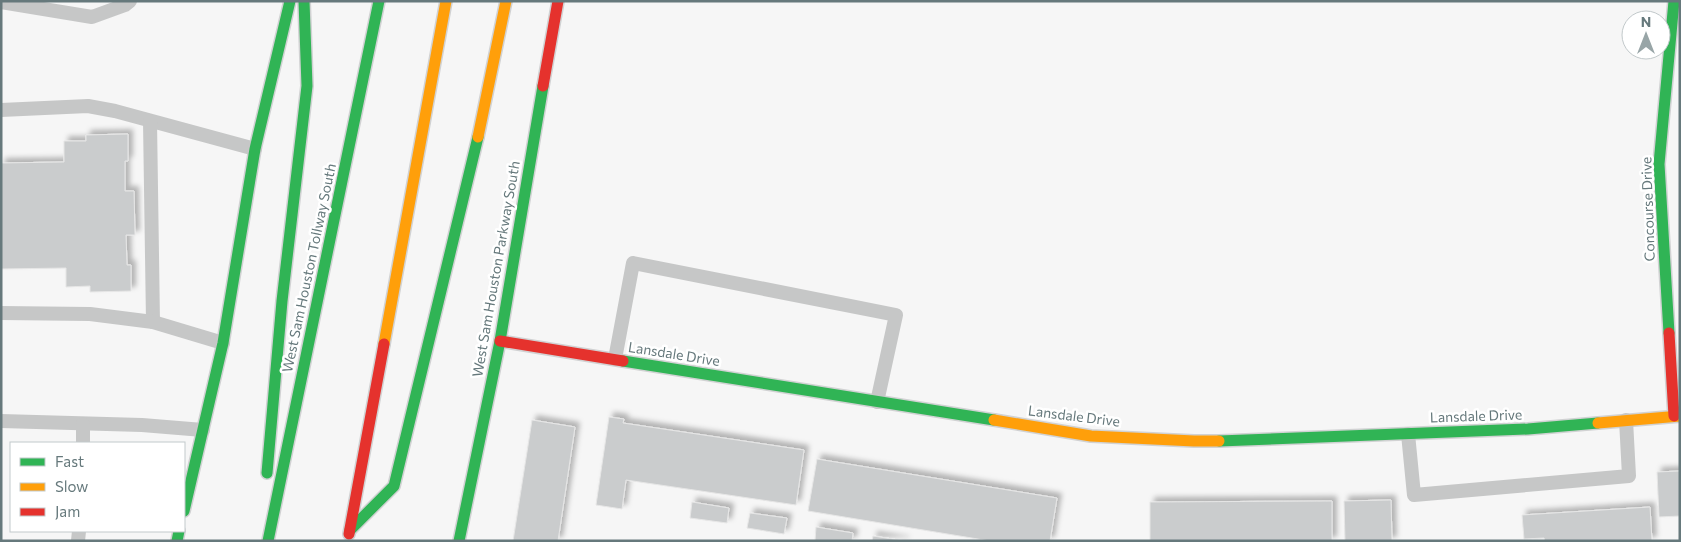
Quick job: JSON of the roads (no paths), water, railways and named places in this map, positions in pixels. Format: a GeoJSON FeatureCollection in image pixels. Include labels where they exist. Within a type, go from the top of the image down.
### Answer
{"type":"FeatureCollection","features":[{"type":"Feature","properties":{"kind":"main road"},"geometry":{"type":"LineString","coordinates":[[185,507],[223,343],[255,149],[290,1]]}},
{"type":"Feature","properties":{"kind":"main road"},"geometry":{"type":"LineString","coordinates":[[266,483],[282,302],[307,86],[304,1]]}},
{"type":"Feature","properties":{"kind":"main road","name":"West Sam Houston Tollway South"},"geometry":{"type":"LineString","coordinates":[[268,541],[379,1]]}},
{"type":"Feature","properties":{"kind":"main road"},"geometry":{"type":"LineString","coordinates":[[349,536],[446,1]]}},
{"type":"Feature","properties":{"kind":"main road"},"geometry":{"type":"LineString","coordinates":[[349,536],[394,486],[477,140],[506,1]]}},
{"type":"Feature","properties":{"kind":"main road","name":"West Sam Houston Parkway South"},"geometry":{"type":"LineString","coordinates":[[459,541],[500,341],[558,1]]}},
{"type":"Feature","properties":{"kind":"main road","name":"Concourse Drive"},"geometry":{"type":"LineString","coordinates":[[1674,1],[1659,164],[1677,416]]}},
{"type":"Feature","properties":{"kind":"main road","name":"Lansdale Drive"},"geometry":{"type":"LineString","coordinates":[[500,341],[1091,436],[1203,440],[1408,434],[1528,429],[1677,416]]}},
{"type":"Feature","properties":{"kind":"main road"},"geometry":{"type":"LineString","coordinates":[[261,541],[264,502]]}},
{"type":"Feature","properties":{"kind":"lane"},"geometry":{"type":"LineString","coordinates":[[1,2],[92,17],[125,5],[130,1]]}},
{"type":"Feature","properties":{"kind":"lane"},"geometry":{"type":"LineString","coordinates":[[1,110],[88,106],[255,149]]}},
{"type":"Feature","properties":{"kind":"lane"},"geometry":{"type":"LineString","coordinates":[[150,121],[153,322]]}},
{"type":"Feature","properties":{"kind":"lane"},"geometry":{"type":"LineString","coordinates":[[615,360],[633,263],[896,315],[877,402]]}},
{"type":"Feature","properties":{"kind":"lane"},"geometry":{"type":"LineString","coordinates":[[1,313],[90,314],[153,322],[223,343]]}},
{"type":"Feature","properties":{"kind":"lane"},"geometry":{"type":"LineString","coordinates":[[1408,434],[1414,495],[1629,476],[1626,420]]}},
{"type":"Feature","properties":{"kind":"lane"},"geometry":{"type":"LineString","coordinates":[[1,421],[142,425],[203,430]]}},
{"type":"Feature","properties":{"kind":"lane"},"geometry":{"type":"LineString","coordinates":[[83,424],[83,442]]}}]}
